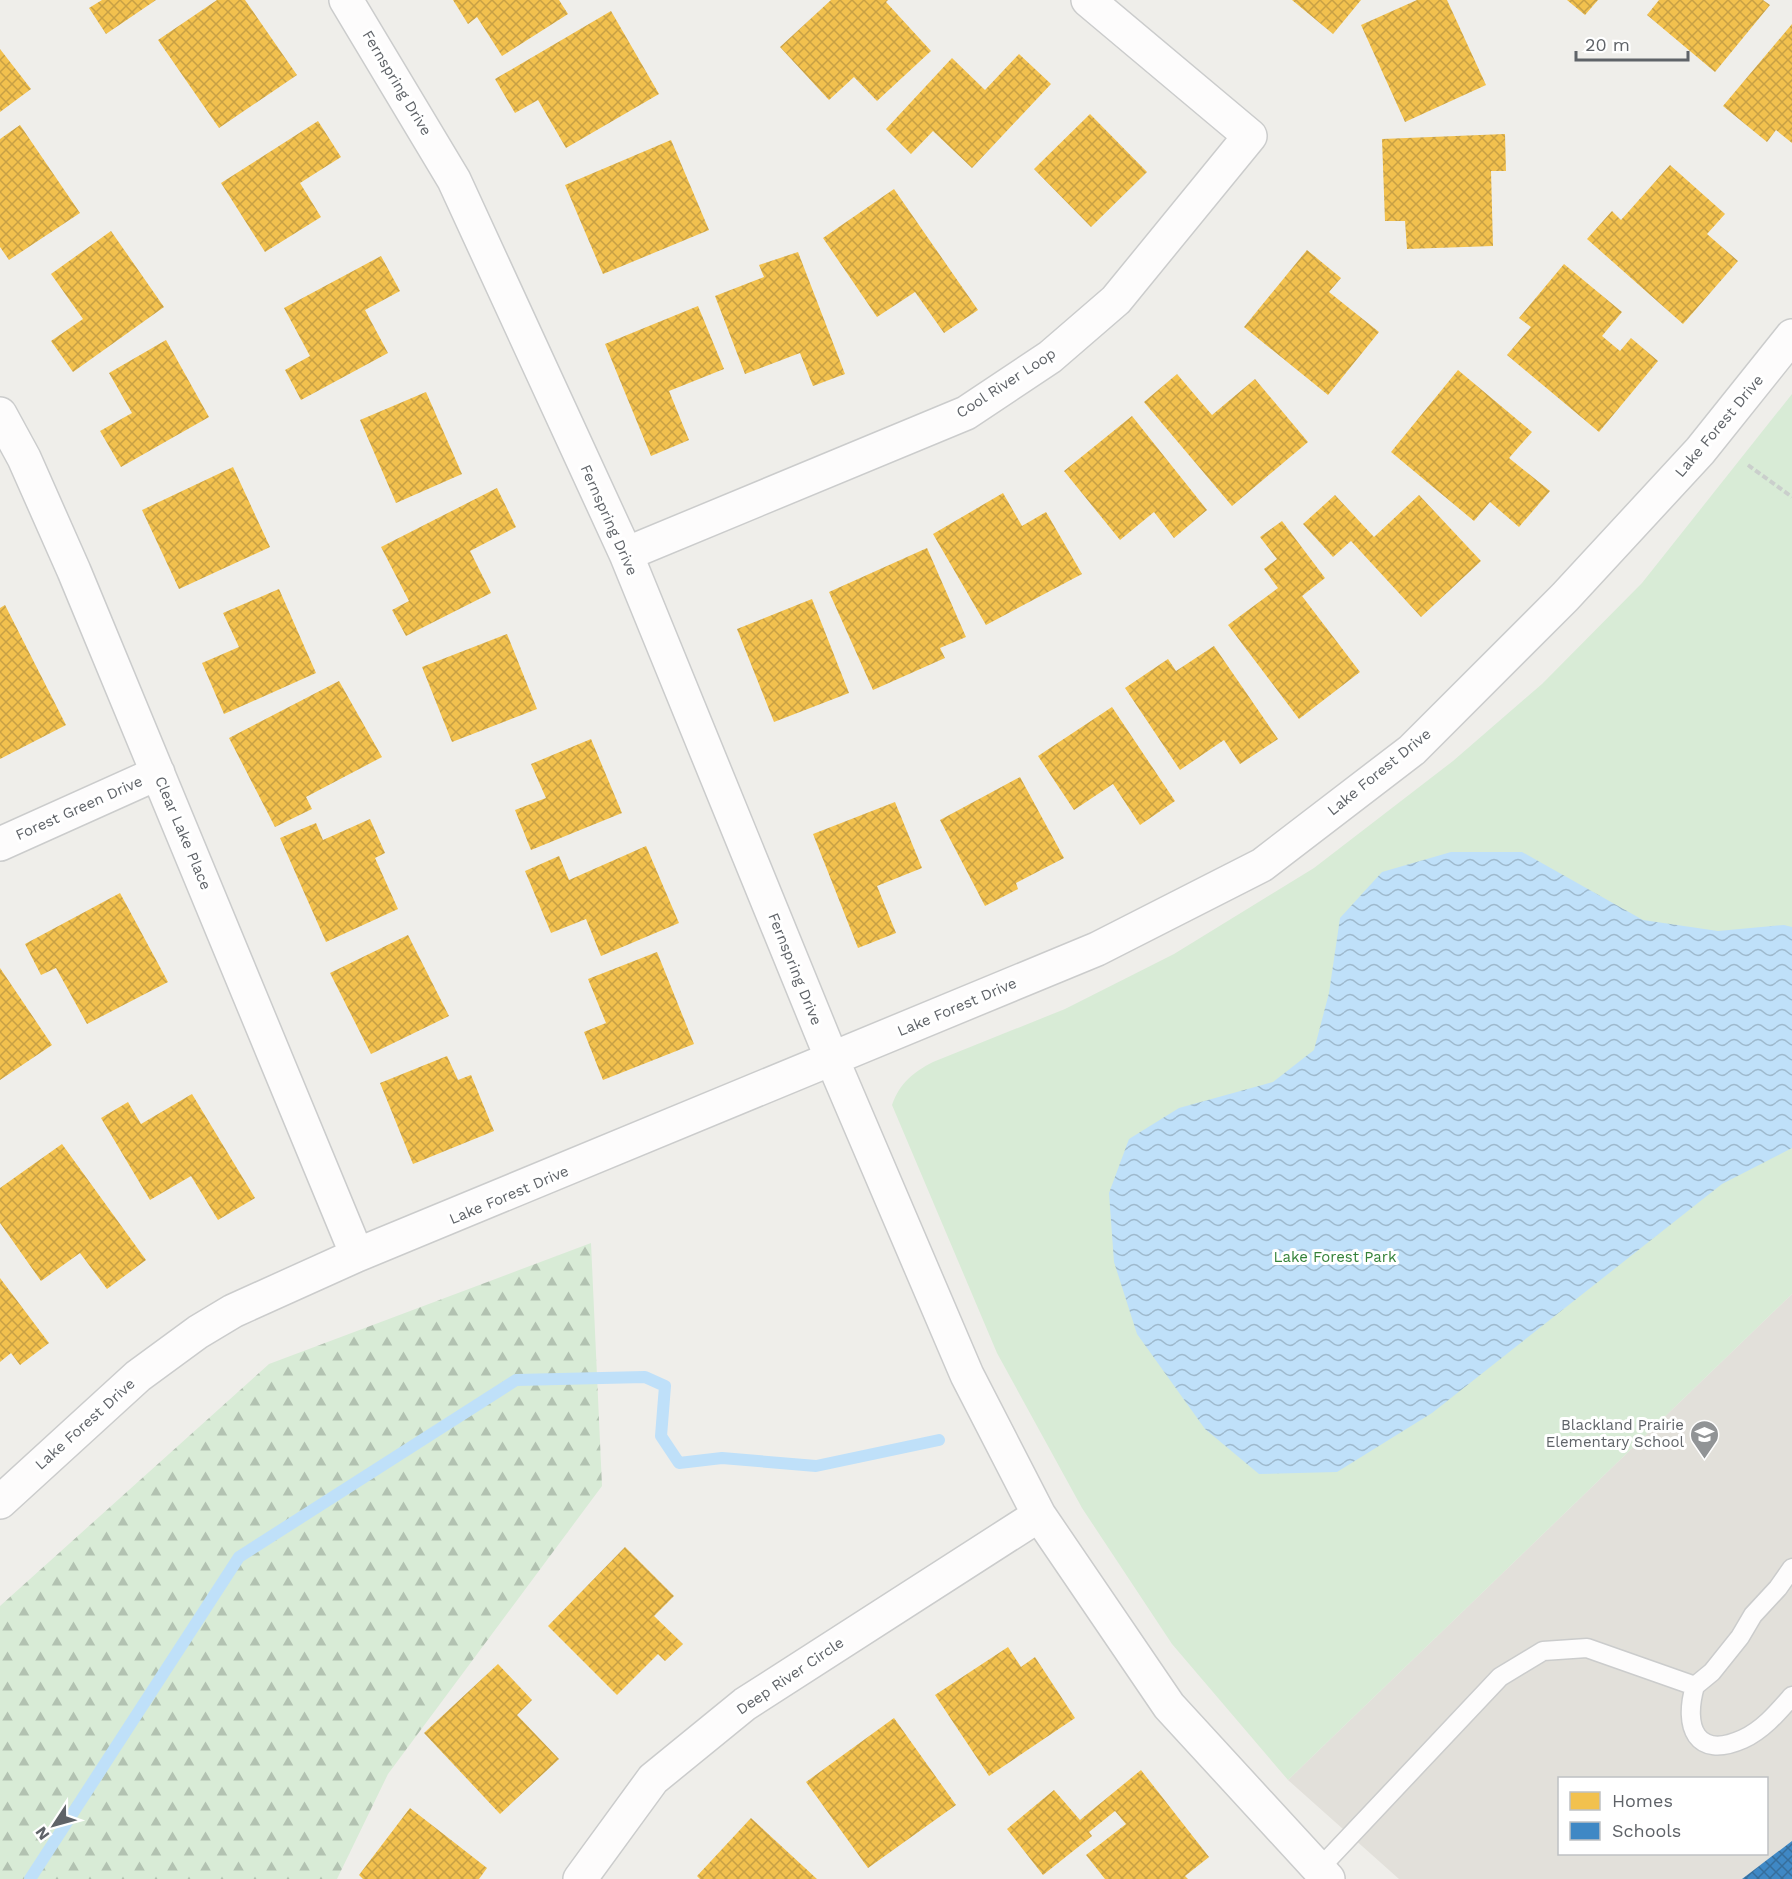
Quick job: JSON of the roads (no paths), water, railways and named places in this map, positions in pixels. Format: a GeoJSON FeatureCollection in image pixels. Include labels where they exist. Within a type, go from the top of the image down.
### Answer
{"type":"FeatureCollection","features":[{"type":"Feature","properties":{"kind":"street","name":"Fernspring Drive"},"geometry":{"type":"LineString","coordinates":[[346,0],[454,180],[626,554],[832,1059],[967,1375],[1039,1515],[1169,1706],[1318,1876]]}},
{"type":"Feature","properties":{"kind":"street","name":"Cool River Loop"},"geometry":{"type":"LineString","coordinates":[[626,554],[966,413],[1050,357],[1116,300],[1250,136],[1088,0]]}},
{"type":"Feature","properties":{"kind":"street","name":"Lake Forest Drive"},"geometry":{"type":"LineString","coordinates":[[0,1502],[138,1376],[198,1332],[233,1311],[357,1256],[1097,949],[1262,865],[1412,750],[1509,654],[1700,451],[1792,336]]}},
{"type":"Feature","properties":{"kind":"street","name":"Clear Lake Place"},"geometry":{"type":"LineString","coordinates":[[0,414],[24,458],[74,571],[357,1256]]}},
{"type":"Feature","properties":{"kind":"street","name":"Forest Green Drive"},"geometry":{"type":"LineString","coordinates":[[0,844],[158,773]]}},
{"type":"Feature","properties":{"kind":"street","name":"Deep River Circle"},"geometry":{"type":"LineString","coordinates":[[580,1879],[653,1779],[745,1704],[1039,1515]]}},
{"type":"Feature","properties":{"kind":"lane"},"geometry":{"type":"LineString","coordinates":[[1792,1568],[1778,1588],[1753,1615],[1740,1637],[1712,1672],[1695,1686],[1689,1717],[1694,1733],[1705,1742],[1720,1746],[1744,1738],[1771,1719],[1792,1696]]}},
{"type":"Feature","properties":{"kind":"lane"},"geometry":{"type":"LineString","coordinates":[[1318,1876],[1500,1677],[1544,1651],[1587,1648],[1695,1686]]}},
{"type":"Feature","properties":{"kind":"water"},"geometry":{"type":"Polygon","coordinates":[[[1451,852],[1522,852],[1643,920],[1718,931],[1784,925],[1792,927],[1792,1148],[1722,1184],[1432,1413],[1337,1472],[1259,1474],[1205,1429],[1137,1334],[1114,1262],[1109,1193],[1129,1139],[1179,1108],[1273,1082],[1314,1050],[1329,993],[1340,918],[1382,872],[1451,852]]]}},
{"type":"Feature","properties":{"kind":"waterway"},"geometry":{"type":"LineString","coordinates":[[30,1879],[239,1557],[516,1380],[645,1377],[665,1386],[661,1436],[679,1463],[722,1458],[816,1466],[939,1440]]}},
{"type":"Feature","properties":{"kind":"place","name":"Blackland Prairie Elementary School"},"geometry":{"type":"Point","coordinates":[1705,1460]}},
{"type":"Feature","properties":{"kind":"park label","name":"Lake Forest Park"},"geometry":{"type":"Point","coordinates":[1335,1257]}}]}
